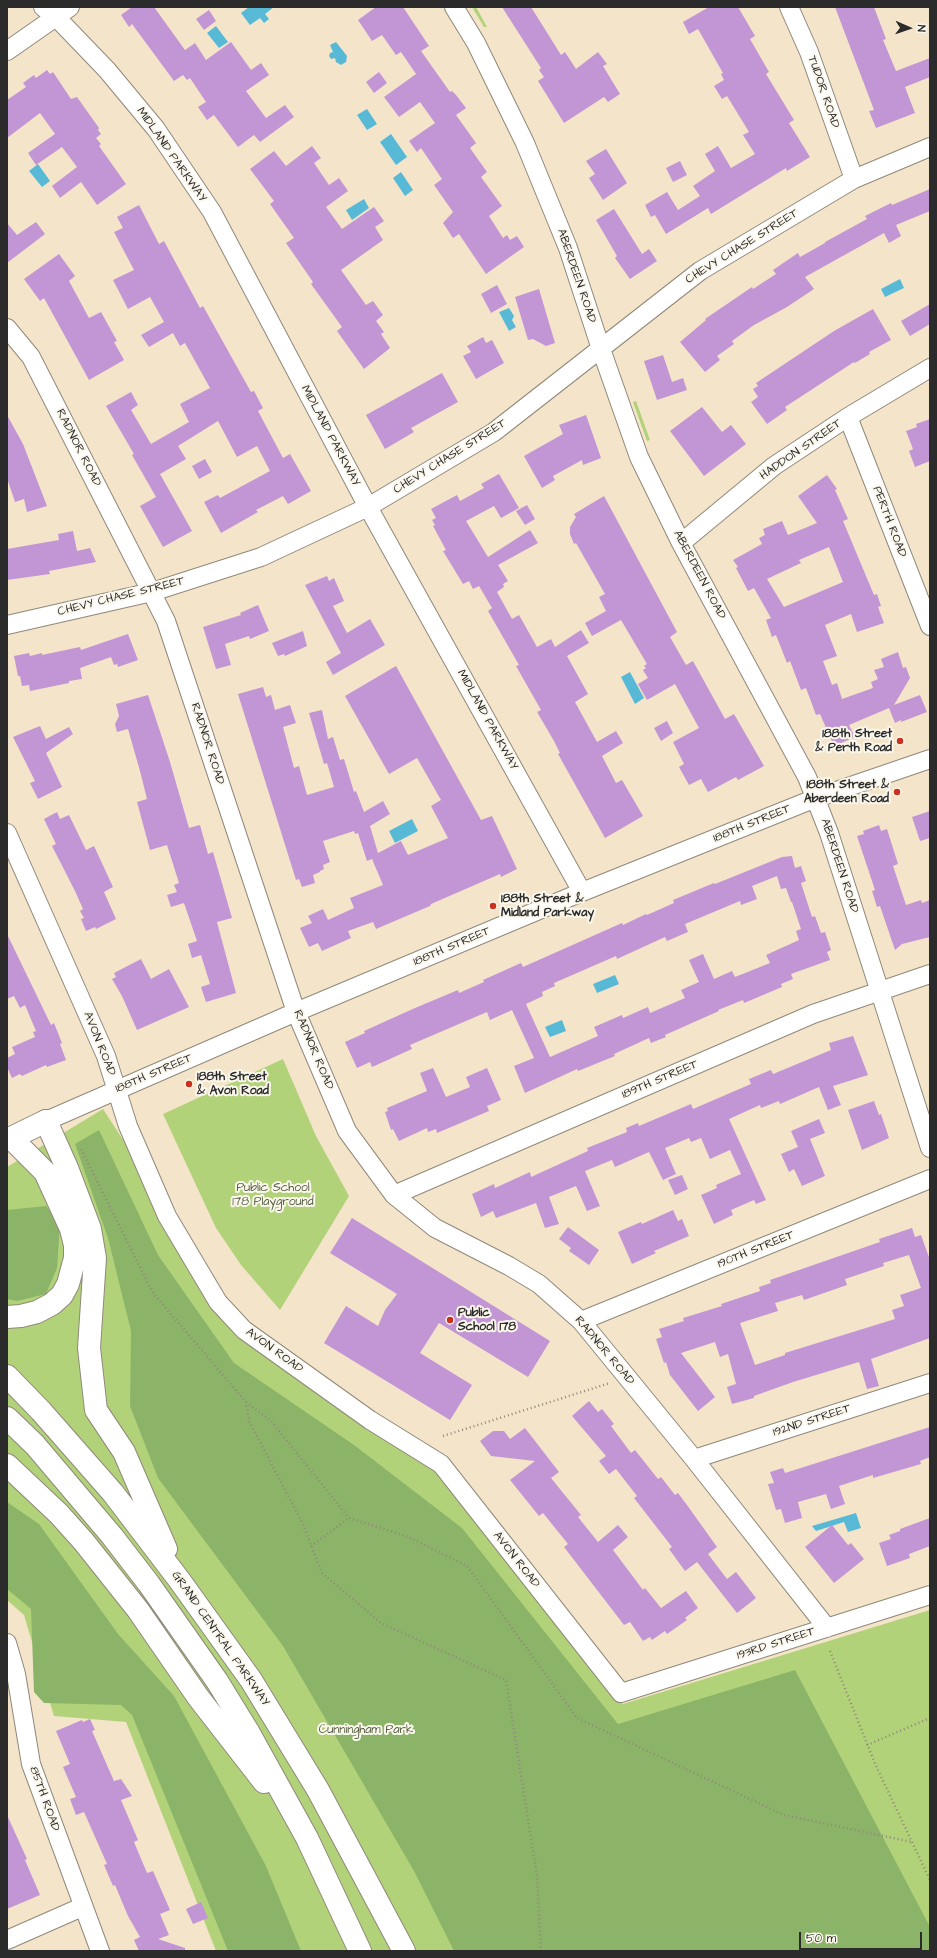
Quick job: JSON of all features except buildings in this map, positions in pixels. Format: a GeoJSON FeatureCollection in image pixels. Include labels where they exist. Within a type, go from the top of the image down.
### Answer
{"type":"FeatureCollection","features":[{"type":"Feature","properties":{"kind":"main road"},"geometry":{"type":"LineString","coordinates":[[7,1317],[21,1316],[32,1313],[52,1304],[62,1295],[68,1284],[75,1258],[75,1245],[71,1229],[45,1172],[9,1139],[46,1121],[67,1168],[90,1229],[95,1258],[95,1285],[89,1348],[96,1410],[124,1452],[180,1581]]}},
{"type":"Feature","properties":{"kind":"main road","name":"GRAND CENTRAL PARKWAY"},"geometry":{"type":"LineString","coordinates":[[7,1376],[41,1411],[113,1493],[180,1581],[251,1680],[318,1790],[404,1951]]}},
{"type":"Feature","properties":{"kind":"main road"},"geometry":{"type":"LineString","coordinates":[[7,1418],[35,1445],[74,1490],[149,1584],[217,1681],[249,1733],[307,1838],[360,1951]]}},
{"type":"Feature","properties":{"kind":"main road"},"geometry":{"type":"LineString","coordinates":[[7,1450],[29,1474],[59,1514],[138,1610],[198,1696],[307,1838]]}},
{"type":"Feature","properties":{"kind":"main road"},"geometry":{"type":"LineString","coordinates":[[7,1465],[59,1514]]}},
{"type":"Feature","properties":{"kind":"street","name":"ABERDEEN ROAD"},"geometry":{"type":"LineString","coordinates":[[454,7],[476,43],[526,143],[568,248],[601,349],[639,457],[681,544],[802,765],[816,798],[829,834],[930,1148]]}},
{"type":"Feature","properties":{"kind":"street","name":"TUDOR ROAD"},"geometry":{"type":"LineString","coordinates":[[789,7],[809,52],[854,179]]}},
{"type":"Feature","properties":{"kind":"street"},"geometry":{"type":"LineString","coordinates":[[7,51],[56,10]]}},
{"type":"Feature","properties":{"kind":"street","name":"MIDLAND PARKWAY"},"geometry":{"type":"LineString","coordinates":[[56,10],[156,129],[212,212],[368,507],[582,892]]}},
{"type":"Feature","properties":{"kind":"street","name":"CHEVY CHASE STREET"},"geometry":{"type":"LineString","coordinates":[[7,625],[152,592],[261,557],[368,507],[494,432],[700,271],[854,179],[930,147]]}},
{"type":"Feature","properties":{"kind":"street","name":"RADNOR ROAD"},"geometry":{"type":"LineString","coordinates":[[7,328],[31,357],[166,621],[296,1012],[347,1131],[394,1195],[436,1228],[509,1266],[539,1284],[581,1321],[694,1459],[827,1628]]}},
{"type":"Feature","properties":{"kind":"street","name":"HADDON STREET"},"geometry":{"type":"LineString","coordinates":[[681,544],[774,466],[848,417],[930,368]]}},
{"type":"Feature","properties":{"kind":"street","name":"PERTH ROAD"},"geometry":{"type":"LineString","coordinates":[[848,417],[930,626]]}},
{"type":"Feature","properties":{"kind":"street","name":"188TH STREET"},"geometry":{"type":"LineString","coordinates":[[46,1121],[296,1012],[582,892],[816,798],[930,759]]}},
{"type":"Feature","properties":{"kind":"street","name":"AVON ROAD"},"geometry":{"type":"LineString","coordinates":[[7,833],[106,1056],[128,1126],[167,1216],[218,1302],[244,1330],[370,1420],[441,1464],[621,1694]]}},
{"type":"Feature","properties":{"kind":"street","name":"189TH STREET"},"geometry":{"type":"LineString","coordinates":[[394,1195],[813,1014],[930,974]]}},
{"type":"Feature","properties":{"kind":"street","name":"190TH STREET"},"geometry":{"type":"LineString","coordinates":[[581,1321],[930,1179]]}},
{"type":"Feature","properties":{"kind":"street","name":"192ND STREET"},"geometry":{"type":"LineString","coordinates":[[694,1459],[930,1382]]}},
{"type":"Feature","properties":{"kind":"street","name":"193RD STREET"},"geometry":{"type":"LineString","coordinates":[[621,1694],[930,1595]]}},
{"type":"Feature","properties":{"kind":"street","name":"85TH ROAD"},"geometry":{"type":"LineString","coordinates":[[7,1643],[16,1674],[31,1764],[82,1907],[100,1951]]}},
{"type":"Feature","properties":{"kind":"street"},"geometry":{"type":"LineString","coordinates":[[7,1940],[82,1907]]}},
{"type":"Feature","properties":{"kind":"path"},"geometry":{"type":"LineString","coordinates":[[78,1143],[153,1293],[246,1402],[271,1421],[349,1518],[406,1536],[467,1566],[577,1718],[784,1816],[912,1842]]}},
{"type":"Feature","properties":{"kind":"path"},"geometry":{"type":"LineString","coordinates":[[443,1436],[612,1382]]}},
{"type":"Feature","properties":{"kind":"path"},"geometry":{"type":"LineString","coordinates":[[246,1402],[249,1421],[302,1522],[322,1573],[381,1623],[506,1680],[537,1876],[541,1951]]}},
{"type":"Feature","properties":{"kind":"path"},"geometry":{"type":"LineString","coordinates":[[311,1546],[349,1518]]}},
{"type":"Feature","properties":{"kind":"path"},"geometry":{"type":"LineString","coordinates":[[830,1651],[867,1745],[930,1880]]}},
{"type":"Feature","properties":{"kind":"path"},"geometry":{"type":"LineString","coordinates":[[867,1745],[930,1718]]}},
{"type":"Feature","properties":{"kind":"green space"},"geometry":{"type":"Polygon","coordinates":[[[472,7],[476,7],[487,27],[484,27],[472,7]]]}},
{"type":"Feature","properties":{"kind":"green space"},"geometry":{"type":"Polygon","coordinates":[[[636,401],[650,440],[647,441],[633,402],[636,401]]]}},
{"type":"Feature","properties":{"kind":"green space","name":"Public School 178 Playground"},"geometry":{"type":"Polygon","coordinates":[[[283,1059],[316,1136],[349,1196],[280,1310],[241,1265],[216,1228],[163,1114],[283,1059]]]}},
{"type":"Feature","properties":{"kind":"green space","name":"Cunningham Park"},"geometry":{"type":"Polygon","coordinates":[[[103,1109],[231,1306],[304,1371],[447,1468],[596,1673],[623,1704],[930,1610],[930,1951],[216,1951],[126,1722],[54,1716],[24,1615],[7,1600],[7,1167],[103,1109]]]}},
{"type":"Feature","properties":{"kind":"green space"},"geometry":{"type":"Polygon","coordinates":[[[99,1130],[158,1255],[234,1363],[354,1445],[462,1528],[618,1724],[795,1670],[930,1927],[930,1951],[454,1951],[414,1871],[283,1646],[158,1478],[130,1406],[131,1331],[108,1238],[75,1144],[99,1130]]]}},
{"type":"Feature","properties":{"kind":"green space"},"geometry":{"type":"Polygon","coordinates":[[[46,1206],[60,1224],[57,1268],[46,1294],[17,1301],[7,1299],[7,1210],[46,1206]]]}},
{"type":"Feature","properties":{"kind":"green space"},"geometry":{"type":"Polygon","coordinates":[[[7,1502],[39,1524],[118,1634],[174,1696],[266,1866],[301,1951],[228,1951],[132,1715],[121,1705],[44,1703],[34,1692],[31,1609],[7,1589],[7,1502]]]}},
{"type":"Feature","properties":{"kind":"water"},"geometry":{"type":"Polygon","coordinates":[[[249,7],[274,7],[265,14],[269,19],[264,23],[260,18],[250,25],[241,13],[249,7]]]}},
{"type":"Feature","properties":{"kind":"water"},"geometry":{"type":"Polygon","coordinates":[[[216,26],[228,42],[219,48],[207,33],[216,26]]]}},
{"type":"Feature","properties":{"kind":"water"},"geometry":{"type":"Polygon","coordinates":[[[336,42],[347,56],[346,62],[341,65],[336,62],[335,58],[331,59],[329,56],[330,53],[333,52],[330,45],[336,42]]]}},
{"type":"Feature","properties":{"kind":"water"},"geometry":{"type":"Polygon","coordinates":[[[367,109],[377,124],[367,130],[357,115],[367,109]]]}},
{"type":"Feature","properties":{"kind":"water"},"geometry":{"type":"Polygon","coordinates":[[[391,134],[407,157],[396,165],[380,142],[391,134]]]}},
{"type":"Feature","properties":{"kind":"water"},"geometry":{"type":"Polygon","coordinates":[[[38,164],[50,181],[42,187],[29,171],[38,164]]]}},
{"type":"Feature","properties":{"kind":"water"},"geometry":{"type":"Polygon","coordinates":[[[401,172],[413,190],[405,196],[393,178],[401,172]]]}},
{"type":"Feature","properties":{"kind":"water"},"geometry":{"type":"Polygon","coordinates":[[[364,199],[369,208],[352,220],[346,210],[364,199]]]}},
{"type":"Feature","properties":{"kind":"water"},"geometry":{"type":"Polygon","coordinates":[[[900,279],[904,288],[885,297],[881,289],[900,279]]]}},
{"type":"Feature","properties":{"kind":"water"},"geometry":{"type":"Polygon","coordinates":[[[509,308],[514,316],[512,320],[516,327],[509,331],[499,312],[509,308]]]}},
{"type":"Feature","properties":{"kind":"water"},"geometry":{"type":"Polygon","coordinates":[[[630,672],[644,698],[635,704],[621,677],[630,672]]]}},
{"type":"Feature","properties":{"kind":"water"},"geometry":{"type":"Polygon","coordinates":[[[412,819],[418,831],[395,843],[389,831],[412,819]]]}},
{"type":"Feature","properties":{"kind":"water"},"geometry":{"type":"Polygon","coordinates":[[[615,975],[619,984],[597,993],[593,984],[615,975]]]}},
{"type":"Feature","properties":{"kind":"water"},"geometry":{"type":"Polygon","coordinates":[[[562,1020],[566,1031],[550,1037],[545,1027],[562,1020]]]}},
{"type":"Feature","properties":{"kind":"water"},"geometry":{"type":"Polygon","coordinates":[[[856,1513],[861,1528],[848,1532],[844,1522],[816,1531],[812,1526],[856,1513]]]}},
{"type":"Feature","properties":{"kind":"place","name":"188th Street & Perth Road"},"geometry":{"type":"Point","coordinates":[900,741]}},
{"type":"Feature","properties":{"kind":"place","name":"188th Street & Aberdeen Road"},"geometry":{"type":"Point","coordinates":[897,792]}},
{"type":"Feature","properties":{"kind":"place","name":"188th Street & Midland Parkway"},"geometry":{"type":"Point","coordinates":[493,906]}},
{"type":"Feature","properties":{"kind":"place","name":"188th Street & Avon Road"},"geometry":{"type":"Point","coordinates":[189,1084]}},
{"type":"Feature","properties":{"kind":"place","name":"Public School 178"},"geometry":{"type":"Point","coordinates":[450,1320]}}]}
